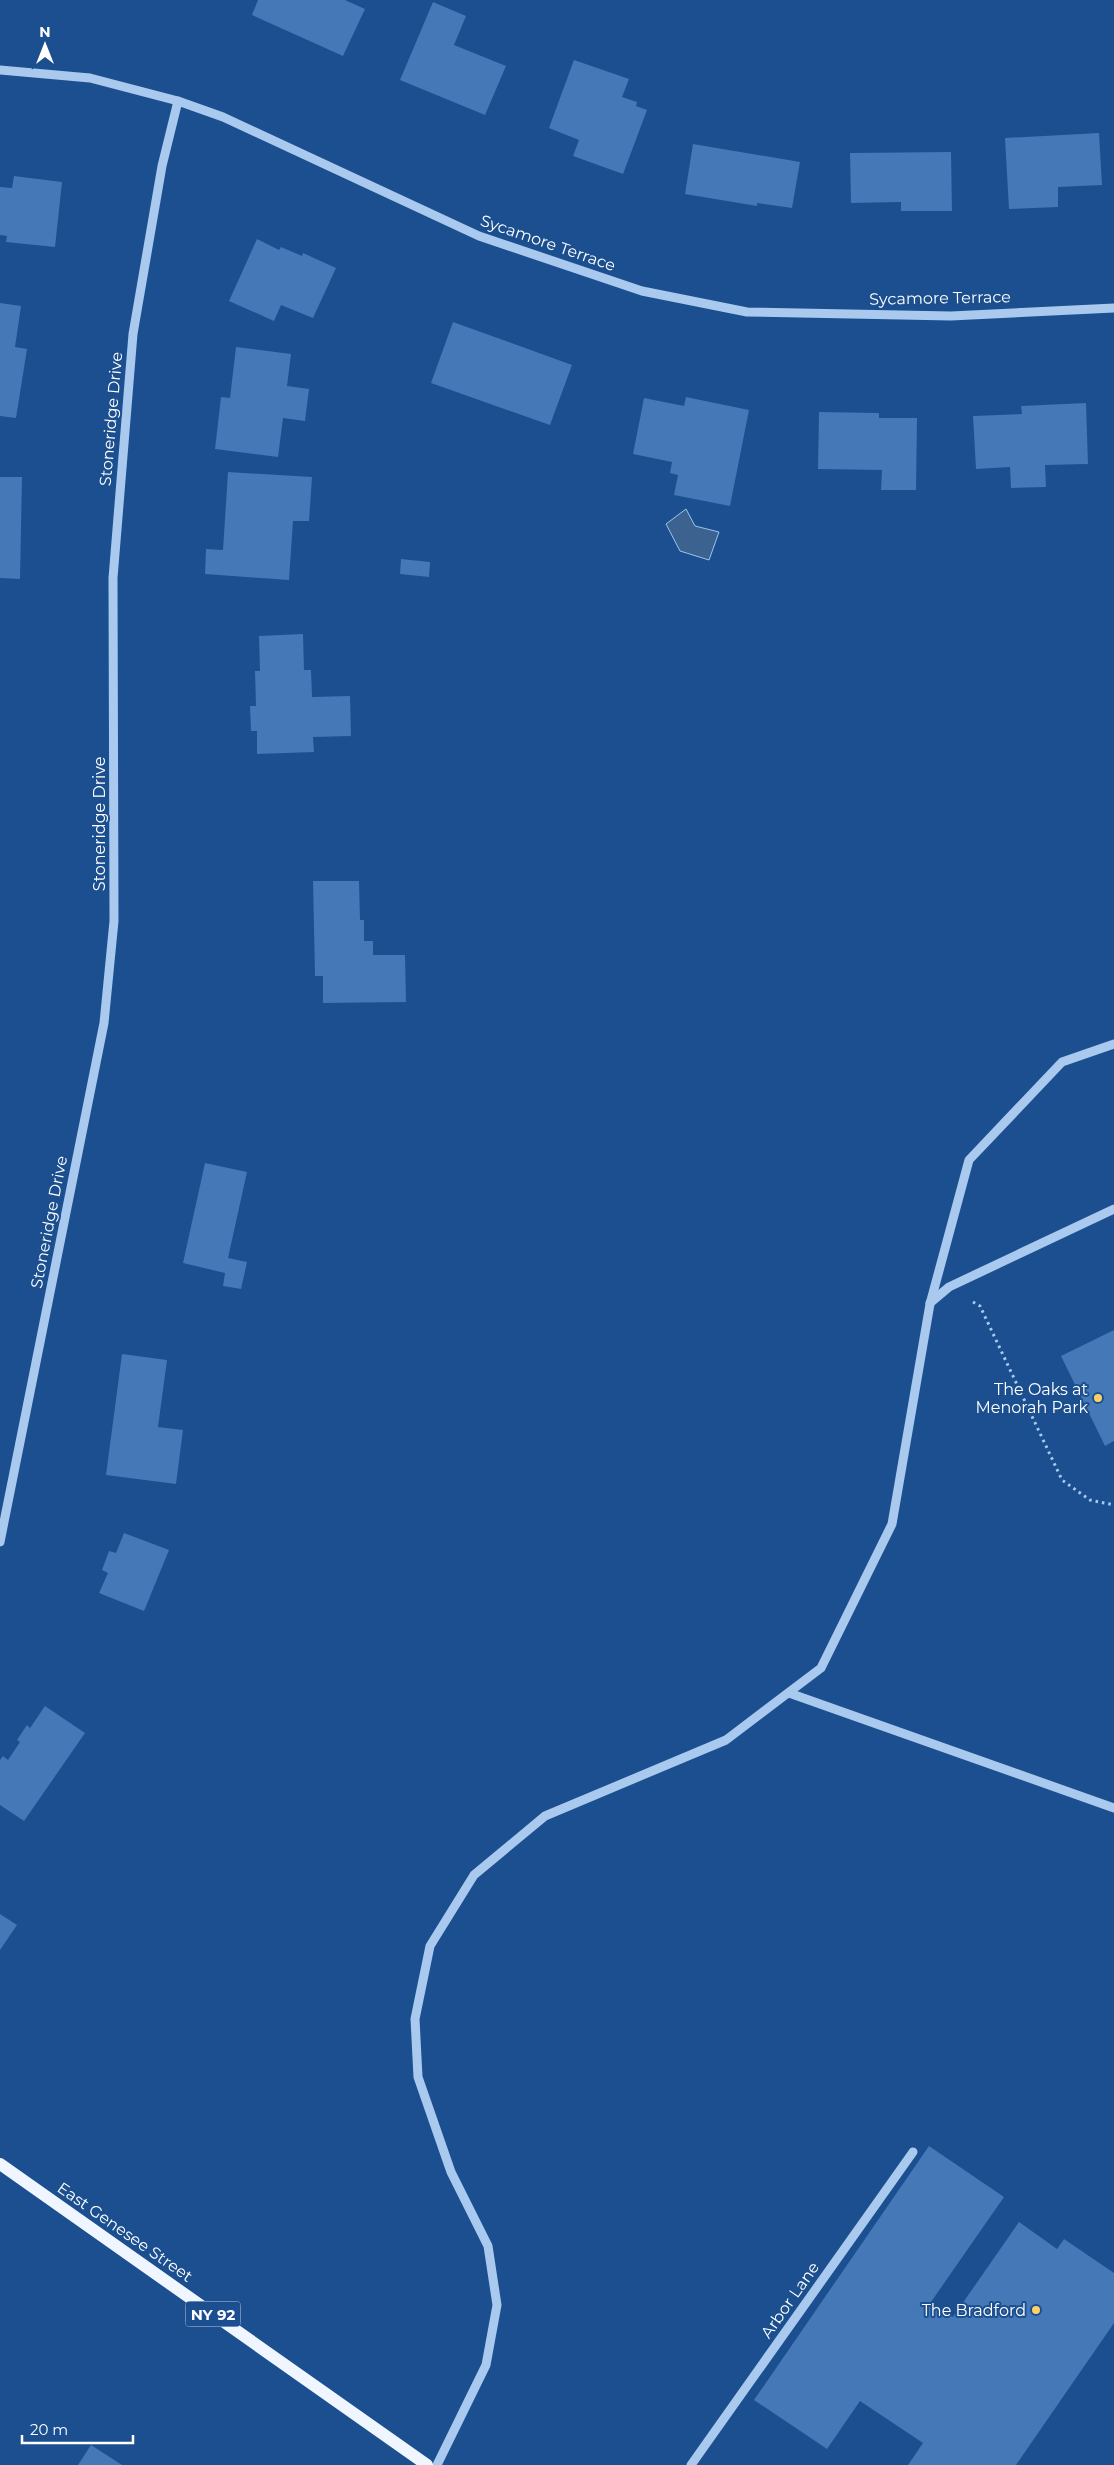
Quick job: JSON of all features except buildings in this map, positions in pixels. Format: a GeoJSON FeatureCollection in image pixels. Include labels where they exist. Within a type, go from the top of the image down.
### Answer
{"type":"FeatureCollection","features":[{"type":"Feature","properties":{"kind":"main road","name":"East Genesee Street"},"geometry":{"type":"LineString","coordinates":[[0,2164],[427,2465]]}},
{"type":"Feature","properties":{"kind":"street","name":"Sycamore Terrace"},"geometry":{"type":"LineString","coordinates":[[0,70],[90,78],[178,101],[223,117],[479,236],[642,291],[747,312],[951,316],[1114,308]]}},
{"type":"Feature","properties":{"kind":"street","name":"Stoneridge Drive"},"geometry":{"type":"LineString","coordinates":[[0,1542],[104,1023],[114,921],[114,578],[132,344],[162,166],[178,101]]}},
{"type":"Feature","properties":{"kind":"street"},"geometry":{"type":"LineString","coordinates":[[437,2465],[486,2365],[497,2305],[488,2246],[450,2172],[418,2077],[415,2018],[430,1946],[474,1875],[545,1816],[726,1740],[821,1668],[892,1524],[930,1304],[969,1160],[1062,1062],[1114,1044]]}},
{"type":"Feature","properties":{"kind":"street"},"geometry":{"type":"LineString","coordinates":[[930,1304],[949,1288],[1114,1209]]}},
{"type":"Feature","properties":{"kind":"street"},"geometry":{"type":"LineString","coordinates":[[788,1693],[1114,1808]]}},
{"type":"Feature","properties":{"kind":"street","name":"Arbor Lane"},"geometry":{"type":"LineString","coordinates":[[690,2465],[913,2152]]}},
{"type":"Feature","properties":{"kind":"path"},"geometry":{"type":"LineString","coordinates":[[949,1288],[980,1306],[1062,1480],[1090,1500],[1114,1505]]}},
{"type":"Feature","properties":{"kind":"water"},"geometry":{"type":"Polygon","coordinates":[[[686,509],[695,526],[719,532],[709,560],[680,551],[666,524],[686,509]]]}},
{"type":"Feature","properties":{"kind":"place","name":"The Oaks at Menorah Park"},"geometry":{"type":"Point","coordinates":[1098,1398]}},
{"type":"Feature","properties":{"kind":"place","name":"The Bradford"},"geometry":{"type":"Point","coordinates":[1036,2310]}}]}
